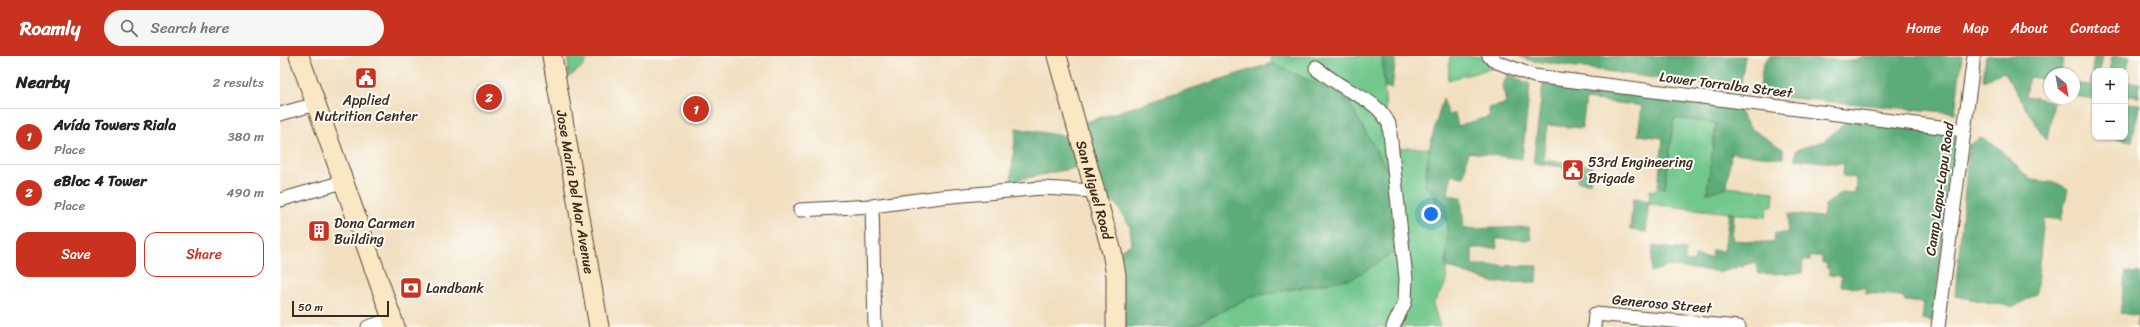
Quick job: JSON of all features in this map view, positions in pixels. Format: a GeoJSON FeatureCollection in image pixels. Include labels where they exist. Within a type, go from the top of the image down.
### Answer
{"type":"FeatureCollection","features":[{"type":"Feature","properties":{"kind":"street"},"geometry":{"type":"LineString","coordinates":[[299,56],[394,323],[368,327]]}},
{"type":"Feature","properties":{"kind":"street","name":"Jose Maria Del Mar Avenue"},"geometry":{"type":"LineString","coordinates":[[552,56],[599,327]]}},
{"type":"Feature","properties":{"kind":"street","name":"San Miguel Road"},"geometry":{"type":"LineString","coordinates":[[1057,56],[1112,252],[1116,275],[1116,327]]}},
{"type":"Feature","properties":{"kind":"street","name":"Lower Torralba Street"},"geometry":{"type":"LineString","coordinates":[[1488,56],[1497,62],[1534,76],[1964,130]]}},
{"type":"Feature","properties":{"kind":"street","name":"Camp Lapu-Lapu Road"},"geometry":{"type":"LineString","coordinates":[[1938,327],[1974,56]]}},
{"type":"Feature","properties":{"kind":"street"},"geometry":{"type":"LineString","coordinates":[[1316,68],[1344,88],[1374,104],[1384,114],[1388,124],[1406,278],[1405,302],[1393,327]]}},
{"type":"Feature","properties":{"kind":"street"},"geometry":{"type":"LineString","coordinates":[[280,114],[316,104]]}},
{"type":"Feature","properties":{"kind":"street"},"geometry":{"type":"LineString","coordinates":[[280,200],[343,182]]}},
{"type":"Feature","properties":{"kind":"street"},"geometry":{"type":"LineString","coordinates":[[800,210],[872,206],[941,197],[1042,188],[1095,191]]}},
{"type":"Feature","properties":{"kind":"street"},"geometry":{"type":"LineString","coordinates":[[872,206],[875,327]]}},
{"type":"Feature","properties":{"kind":"street","name":"Generoso Street"},"geometry":{"type":"LineString","coordinates":[[1594,327],[1595,314],[1739,327]]}},
{"type":"Feature","properties":{"kind":"green space"},"geometry":{"type":"Polygon","coordinates":[[[568,56],[589,56],[583,66],[569,77],[568,56]]]}},
{"type":"Feature","properties":{"kind":"green space"},"geometry":{"type":"Polygon","coordinates":[[[1270,56],[1382,56],[1386,112],[1394,148],[1429,148],[1425,186],[1436,197],[1447,218],[1446,283],[1433,304],[1440,327],[1191,327],[1250,297],[1353,278],[1389,173],[1346,98],[1272,63],[1270,56]]]}},
{"type":"Feature","properties":{"kind":"green space"},"geometry":{"type":"Polygon","coordinates":[[[1382,56],[1396,56],[1392,89],[1385,87],[1382,56]]]}},
{"type":"Feature","properties":{"kind":"green space"},"geometry":{"type":"Polygon","coordinates":[[[1450,56],[1482,56],[1497,67],[1448,80],[1450,56]]]}},
{"type":"Feature","properties":{"kind":"green space"},"geometry":{"type":"Polygon","coordinates":[[[1519,56],[1745,56],[1740,90],[1527,60],[1519,56]]]}},
{"type":"Feature","properties":{"kind":"green space"},"geometry":{"type":"Polygon","coordinates":[[[1770,56],[1855,61],[1862,56],[1962,56],[1955,113],[1759,95],[1763,63],[1770,56]]]}},
{"type":"Feature","properties":{"kind":"green space"},"geometry":{"type":"Polygon","coordinates":[[[1986,56],[2054,56],[2054,58],[2063,59],[2062,68],[2044,68],[2044,79],[2029,77],[2026,96],[2044,100],[2044,104],[2054,104],[2047,140],[2041,133],[2004,72],[1983,81],[1986,56]]]}},
{"type":"Feature","properties":{"kind":"green space"},"geometry":{"type":"Polygon","coordinates":[[[2094,56],[2103,56],[2101,68],[2092,68],[2094,56]]]}},
{"type":"Feature","properties":{"kind":"green space"},"geometry":{"type":"Polygon","coordinates":[[[2112,56],[2130,56],[2127,68],[2110,68],[2112,56]]]}},
{"type":"Feature","properties":{"kind":"green space"},"geometry":{"type":"Polygon","coordinates":[[[1272,63],[1346,98],[1389,173],[1392,254],[1353,278],[1250,297],[1191,327],[1121,327],[1119,251],[1132,244],[1130,226],[1114,201],[1103,208],[1083,123],[1272,63]]]}},
{"type":"Feature","properties":{"kind":"green space"},"geometry":{"type":"Polygon","coordinates":[[[2092,70],[2092,99],[2080,97],[2080,84],[2090,85],[2092,70]]]}},
{"type":"Feature","properties":{"kind":"green space"},"geometry":{"type":"Polygon","coordinates":[[[1508,74],[1530,84],[1522,159],[1468,152],[1464,177],[1451,175],[1448,195],[1461,197],[1464,229],[1529,227],[1531,240],[1496,239],[1497,248],[1472,248],[1472,265],[1538,266],[1537,282],[1495,283],[1446,267],[1447,218],[1434,211],[1436,197],[1425,186],[1429,148],[1443,98],[1448,115],[1455,113],[1458,126],[1490,116],[1488,108],[1506,104],[1503,85],[1508,74]]]}},
{"type":"Feature","properties":{"kind":"green space"},"geometry":{"type":"Polygon","coordinates":[[[2128,81],[2140,83],[2138,97],[2128,96],[2128,81]]]}},
{"type":"Feature","properties":{"kind":"green space"},"geometry":{"type":"Polygon","coordinates":[[[1543,84],[1737,107],[1750,128],[1783,149],[1783,158],[1731,153],[1727,187],[1707,193],[1716,123],[1674,118],[1665,188],[1658,187],[1663,138],[1638,135],[1642,106],[1586,99],[1582,128],[1547,125],[1543,160],[1592,166],[1590,183],[1577,182],[1578,169],[1533,163],[1543,84]]]}},
{"type":"Feature","properties":{"kind":"green space"},"geometry":{"type":"Polygon","coordinates":[[[2128,103],[2140,104],[2132,141],[2125,140],[2128,140],[2128,103]]]}},
{"type":"Feature","properties":{"kind":"green space"},"geometry":{"type":"Polygon","coordinates":[[[1674,118],[1716,123],[1707,193],[1727,187],[1774,192],[1773,206],[1767,206],[1766,217],[1649,204],[1650,190],[1657,191],[1658,187],[1665,188],[1674,118]]]}},
{"type":"Feature","properties":{"kind":"green space"},"geometry":{"type":"Polygon","coordinates":[[[1849,120],[1957,137],[1932,321],[1922,319],[1924,303],[1905,301],[1902,296],[1866,293],[1866,288],[1841,286],[1841,276],[1829,275],[1829,268],[1826,268],[1827,263],[1822,263],[1822,256],[1810,256],[1810,260],[1803,260],[1802,273],[1759,274],[1755,262],[1721,272],[1668,266],[1651,272],[1653,246],[1686,250],[1685,261],[1694,262],[1695,256],[1711,258],[1712,250],[1724,251],[1729,212],[1734,214],[1732,240],[1774,243],[1775,233],[1787,233],[1789,214],[1823,217],[1825,205],[1842,193],[1855,194],[1856,178],[1843,176],[1844,164],[1795,159],[1796,150],[1824,141],[1849,120]]]}},
{"type":"Feature","properties":{"kind":"green space"},"geometry":{"type":"Polygon","coordinates":[[[1016,128],[1069,137],[1080,167],[1011,181],[1016,128]]]}},
{"type":"Feature","properties":{"kind":"green space"},"geometry":{"type":"Polygon","coordinates":[[[1981,138],[1998,147],[2031,180],[2057,183],[2068,189],[2061,220],[2044,218],[2036,294],[2014,307],[1955,296],[1969,145],[1981,138]]]}},
{"type":"Feature","properties":{"kind":"green space"},"geometry":{"type":"Polygon","coordinates":[[[1633,199],[1649,201],[1646,232],[1630,230],[1633,199]]]}},
{"type":"Feature","properties":{"kind":"green space"},"geometry":{"type":"Polygon","coordinates":[[[2126,272],[2140,273],[2140,327],[2136,327],[2138,316],[2120,313],[2126,272]]]}},
{"type":"Feature","properties":{"kind":"place","name":"Applied Nutrition Center"},"geometry":{"type":"Point","coordinates":[366,78]}},
{"type":"Feature","properties":{"kind":"place","name":"eBloc 4 Tower"},"geometry":{"type":"Point","coordinates":[489,97]}},
{"type":"Feature","properties":{"kind":"place","name":"Avída Towers Riala"},"geometry":{"type":"Point","coordinates":[696,109]}},
{"type":"Feature","properties":{"kind":"place","name":"53rd Engineering Brigade"},"geometry":{"type":"Point","coordinates":[1573,170]}},
{"type":"Feature","properties":{"kind":"place","name":"Dona Carmen Building"},"geometry":{"type":"Point","coordinates":[319,231]}},
{"type":"Feature","properties":{"kind":"place","name":"Landbank"},"geometry":{"type":"Point","coordinates":[411,288]}}]}
